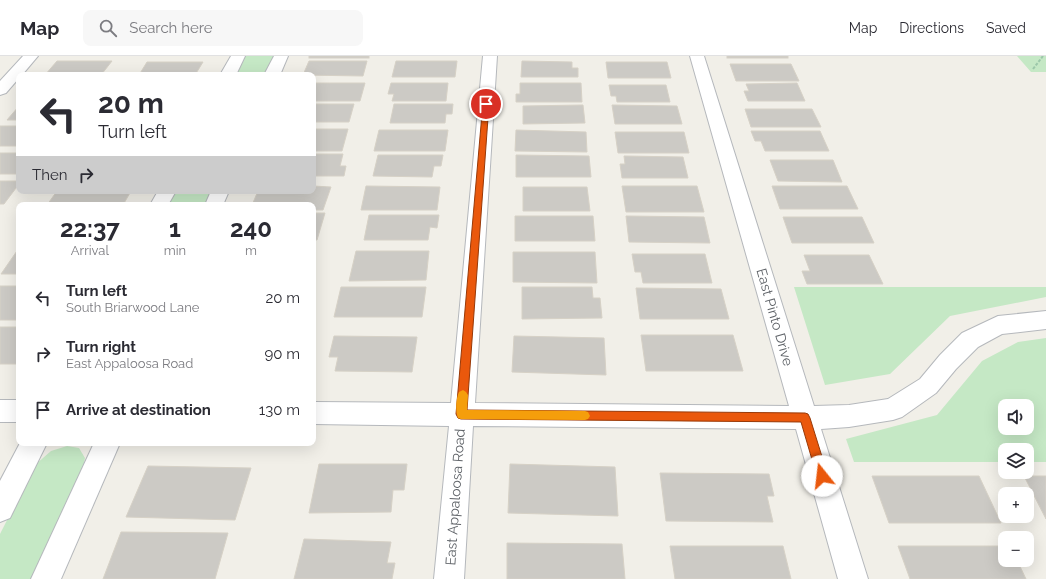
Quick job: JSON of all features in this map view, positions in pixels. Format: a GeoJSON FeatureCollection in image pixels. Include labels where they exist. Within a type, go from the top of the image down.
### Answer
{"type":"FeatureCollection","features":[{"type":"Feature","properties":{"kind":"street"},"geometry":{"type":"LineString","coordinates":[[16,72],[31,56]]}},
{"type":"Feature","properties":{"kind":"street"},"geometry":{"type":"LineString","coordinates":[[230,72],[238,56]]}},
{"type":"Feature","properties":{"kind":"street"},"geometry":{"type":"LineString","coordinates":[[273,72],[280,56]]}},
{"type":"Feature","properties":{"kind":"street","name":"East Appaloosa Road"},"geometry":{"type":"LineString","coordinates":[[449,579],[490,56]]}},
{"type":"Feature","properties":{"kind":"street","name":"East Pinto Drive"},"geometry":{"type":"LineString","coordinates":[[697,56],[852,579]]}},
{"type":"Feature","properties":{"kind":"street"},"geometry":{"type":"LineString","coordinates":[[0,90],[16,72]]}},
{"type":"Feature","properties":{"kind":"street"},"geometry":{"type":"LineString","coordinates":[[316,413],[805,418],[849,416],[893,409],[928,386],[948,362],[970,340],[998,325],[1046,320]]}},
{"type":"Feature","properties":{"kind":"street"},"geometry":{"type":"LineString","coordinates":[[0,411],[16,411]]}},
{"type":"Feature","properties":{"kind":"street"},"geometry":{"type":"LineString","coordinates":[[0,508],[32,446]]}},
{"type":"Feature","properties":{"kind":"street"},"geometry":{"type":"LineString","coordinates":[[46,579],[106,446]]}},
{"type":"Feature","properties":{"kind":"path"},"geometry":{"type":"LineString","coordinates":[[1033,69],[1043,56]]}},
{"type":"Feature","properties":{"kind":"green space"},"geometry":{"type":"Polygon","coordinates":[[[245,56],[274,56],[266,72],[237,72],[245,56]]]}},
{"type":"Feature","properties":{"kind":"green space"},"geometry":{"type":"Polygon","coordinates":[[[1017,56],[1046,56],[1046,72],[1031,72],[1017,56]]]}},
{"type":"Feature","properties":{"kind":"green space"},"geometry":{"type":"Polygon","coordinates":[[[174,194],[210,194],[206,202],[170,202],[174,194]]]}},
{"type":"Feature","properties":{"kind":"green space"},"geometry":{"type":"Polygon","coordinates":[[[794,287],[1046,287],[1046,297],[950,316],[890,374],[825,385],[794,287]]]}},
{"type":"Feature","properties":{"kind":"green space"},"geometry":{"type":"Polygon","coordinates":[[[1046,338],[1046,462],[1034,462],[1034,443],[998,443],[998,462],[854,462],[846,439],[937,415],[982,361],[1018,342],[1046,338]]]}},
{"type":"Feature","properties":{"kind":"green space"},"geometry":{"type":"Polygon","coordinates":[[[67,446],[79,448],[85,458],[83,469],[33,579],[0,579],[0,534],[35,465],[51,451],[67,446]]]}},
{"type":"Feature","properties":{"kind":"building"},"geometry":{"type":"Polygon","coordinates":[[[309,56],[369,56],[369,58],[309,58],[309,56]]]}},
{"type":"Feature","properties":{"kind":"building"},"geometry":{"type":"Polygon","coordinates":[[[727,56],[788,56],[788,58],[727,58],[727,56]]]}},
{"type":"Feature","properties":{"kind":"building"},"geometry":{"type":"Polygon","coordinates":[[[57,61],[112,61],[103,72],[48,72],[57,61]]]}},
{"type":"Feature","properties":{"kind":"building"},"geometry":{"type":"Polygon","coordinates":[[[309,61],[367,61],[363,76],[316,75],[316,72],[304,72],[309,61]]]}},
{"type":"Feature","properties":{"kind":"building"},"geometry":{"type":"Polygon","coordinates":[[[396,61],[457,61],[455,77],[392,77],[396,61]]]}},
{"type":"Feature","properties":{"kind":"building"},"geometry":{"type":"Polygon","coordinates":[[[522,61],[572,62],[572,68],[578,68],[578,77],[521,77],[522,61]]]}},
{"type":"Feature","properties":{"kind":"building"},"geometry":{"type":"Polygon","coordinates":[[[147,62],[203,62],[197,72],[141,72],[147,62]]]}},
{"type":"Feature","properties":{"kind":"building"},"geometry":{"type":"Polygon","coordinates":[[[606,62],[667,62],[671,78],[608,78],[606,62]]]}},
{"type":"Feature","properties":{"kind":"building"},"geometry":{"type":"Polygon","coordinates":[[[730,64],[791,64],[799,81],[736,81],[730,64]]]}},
{"type":"Feature","properties":{"kind":"building"},"geometry":{"type":"Polygon","coordinates":[[[316,83],[365,83],[360,101],[316,101],[316,83]]]}},
{"type":"Feature","properties":{"kind":"building"},"geometry":{"type":"Polygon","coordinates":[[[391,83],[448,83],[446,101],[392,101],[394,94],[388,94],[391,83]]]}},
{"type":"Feature","properties":{"kind":"building"},"geometry":{"type":"Polygon","coordinates":[[[520,83],[581,83],[582,102],[516,102],[516,94],[520,94],[520,83]]]}},
{"type":"Feature","properties":{"kind":"building"},"geometry":{"type":"Polygon","coordinates":[[[797,83],[805,101],[748,101],[744,91],[749,91],[746,84],[797,83]]]}},
{"type":"Feature","properties":{"kind":"building"},"geometry":{"type":"Polygon","coordinates":[[[609,85],[666,85],[670,102],[617,102],[616,96],[611,96],[609,85]]]}},
{"type":"Feature","properties":{"kind":"building"},"geometry":{"type":"Polygon","coordinates":[[[316,104],[354,104],[349,122],[316,122],[316,104]]]}},
{"type":"Feature","properties":{"kind":"building"},"geometry":{"type":"Polygon","coordinates":[[[394,104],[453,104],[452,114],[446,114],[445,123],[390,123],[394,104]]]}},
{"type":"Feature","properties":{"kind":"building"},"geometry":{"type":"Polygon","coordinates":[[[583,105],[585,123],[523,124],[523,106],[583,105]]]}},
{"type":"Feature","properties":{"kind":"building"},"geometry":{"type":"Polygon","coordinates":[[[612,105],[677,106],[682,124],[615,124],[612,105]]]}},
{"type":"Feature","properties":{"kind":"building"},"geometry":{"type":"Polygon","coordinates":[[[745,109],[812,109],[821,127],[751,127],[745,109]]]}},
{"type":"Feature","properties":{"kind":"building"},"geometry":{"type":"Polygon","coordinates":[[[16,110],[16,120],[7,120],[16,110]]]}},
{"type":"Feature","properties":{"kind":"building"},"geometry":{"type":"Polygon","coordinates":[[[0,126],[16,126],[16,146],[0,146],[0,126]]]}},
{"type":"Feature","properties":{"kind":"building"},"geometry":{"type":"Polygon","coordinates":[[[316,129],[348,129],[342,151],[316,151],[316,129]]]}},
{"type":"Feature","properties":{"kind":"building"},"geometry":{"type":"Polygon","coordinates":[[[379,130],[448,130],[445,151],[374,151],[379,130]]]}},
{"type":"Feature","properties":{"kind":"building"},"geometry":{"type":"Polygon","coordinates":[[[516,130],[586,132],[587,152],[515,151],[516,130]]]}},
{"type":"Feature","properties":{"kind":"building"},"geometry":{"type":"Polygon","coordinates":[[[751,131],[820,131],[829,151],[765,151],[761,141],[755,141],[751,131]]]}},
{"type":"Feature","properties":{"kind":"building"},"geometry":{"type":"Polygon","coordinates":[[[615,132],[684,132],[689,153],[618,153],[615,132]]]}},
{"type":"Feature","properties":{"kind":"building"},"geometry":{"type":"Polygon","coordinates":[[[0,153],[16,153],[16,174],[0,174],[0,153]]]}},
{"type":"Feature","properties":{"kind":"building"},"geometry":{"type":"Polygon","coordinates":[[[316,154],[343,154],[340,166],[346,166],[344,176],[316,176],[316,154]]]}},
{"type":"Feature","properties":{"kind":"building"},"geometry":{"type":"Polygon","coordinates":[[[378,155],[443,155],[441,166],[434,166],[432,177],[373,176],[378,155]]]}},
{"type":"Feature","properties":{"kind":"building"},"geometry":{"type":"Polygon","coordinates":[[[516,155],[589,156],[591,177],[516,177],[516,155]]]}},
{"type":"Feature","properties":{"kind":"building"},"geometry":{"type":"Polygon","coordinates":[[[624,156],[683,157],[688,178],[622,178],[620,164],[625,164],[624,156]]]}},
{"type":"Feature","properties":{"kind":"building"},"geometry":{"type":"Polygon","coordinates":[[[770,160],[833,160],[842,182],[778,181],[770,160]]]}},
{"type":"Feature","properties":{"kind":"building"},"geometry":{"type":"Polygon","coordinates":[[[0,181],[16,181],[16,188],[4,204],[0,204],[0,181]]]}},
{"type":"Feature","properties":{"kind":"building"},"geometry":{"type":"Polygon","coordinates":[[[316,186],[331,187],[323,210],[316,210],[316,202],[253,202],[257,194],[316,194],[316,186]]]}},
{"type":"Feature","properties":{"kind":"building"},"geometry":{"type":"Polygon","coordinates":[[[366,186],[440,187],[437,210],[361,210],[366,186]]]}},
{"type":"Feature","properties":{"kind":"building"},"geometry":{"type":"Polygon","coordinates":[[[622,186],[697,186],[704,212],[626,212],[622,186]]]}},
{"type":"Feature","properties":{"kind":"building"},"geometry":{"type":"Polygon","coordinates":[[[772,186],[847,186],[858,209],[780,209],[772,186]]]}},
{"type":"Feature","properties":{"kind":"building"},"geometry":{"type":"Polygon","coordinates":[[[523,187],[587,187],[590,211],[523,211],[523,187]]]}},
{"type":"Feature","properties":{"kind":"building"},"geometry":{"type":"Polygon","coordinates":[[[55,194],[129,194],[125,202],[49,202],[55,194]]]}},
{"type":"Feature","properties":{"kind":"building"},"geometry":{"type":"Polygon","coordinates":[[[316,213],[325,213],[317,240],[316,213]]]}},
{"type":"Feature","properties":{"kind":"building"},"geometry":{"type":"Polygon","coordinates":[[[369,215],[439,215],[437,228],[430,227],[428,240],[364,240],[369,215]]]}},
{"type":"Feature","properties":{"kind":"building"},"geometry":{"type":"Polygon","coordinates":[[[515,216],[593,216],[595,241],[515,241],[515,216]]]}},
{"type":"Feature","properties":{"kind":"building"},"geometry":{"type":"Polygon","coordinates":[[[626,216],[704,217],[710,243],[629,242],[626,216]]]}},
{"type":"Feature","properties":{"kind":"building"},"geometry":{"type":"Polygon","coordinates":[[[783,217],[862,217],[874,243],[792,243],[783,217]]]}},
{"type":"Feature","properties":{"kind":"building"},"geometry":{"type":"Polygon","coordinates":[[[356,251],[429,251],[426,280],[349,281],[356,251]]]}},
{"type":"Feature","properties":{"kind":"building"},"geometry":{"type":"Polygon","coordinates":[[[16,252],[16,274],[1,274],[16,252]]]}},
{"type":"Feature","properties":{"kind":"building"},"geometry":{"type":"Polygon","coordinates":[[[513,252],[595,252],[597,283],[513,282],[513,252]]]}},
{"type":"Feature","properties":{"kind":"building"},"geometry":{"type":"Polygon","coordinates":[[[632,254],[705,254],[712,283],[643,283],[641,272],[635,272],[632,254]]]}},
{"type":"Feature","properties":{"kind":"building"},"geometry":{"type":"Polygon","coordinates":[[[804,255],[869,255],[883,284],[807,284],[802,271],[810,271],[804,255]]]}},
{"type":"Feature","properties":{"kind":"building"},"geometry":{"type":"Polygon","coordinates":[[[0,286],[16,286],[16,320],[0,320],[0,286]]]}},
{"type":"Feature","properties":{"kind":"building"},"geometry":{"type":"Polygon","coordinates":[[[341,287],[426,287],[422,317],[334,317],[341,287]]]}},
{"type":"Feature","properties":{"kind":"building"},"geometry":{"type":"Polygon","coordinates":[[[522,287],[592,287],[593,298],[600,298],[602,318],[522,319],[522,287]]]}},
{"type":"Feature","properties":{"kind":"building"},"geometry":{"type":"Polygon","coordinates":[[[636,288],[721,289],[729,319],[640,319],[636,288]]]}},
{"type":"Feature","properties":{"kind":"building"},"geometry":{"type":"Polygon","coordinates":[[[0,327],[16,327],[16,364],[0,364],[0,327]]]}},
{"type":"Feature","properties":{"kind":"building"},"geometry":{"type":"Polygon","coordinates":[[[641,335],[733,335],[743,371],[646,371],[641,335]]]}},
{"type":"Feature","properties":{"kind":"building"},"geometry":{"type":"Polygon","coordinates":[[[334,336],[417,337],[412,372],[335,371],[338,357],[329,357],[334,336]]]}},
{"type":"Feature","properties":{"kind":"building"},"geometry":{"type":"Polygon","coordinates":[[[514,336],[604,338],[606,375],[512,372],[514,336]]]}},
{"type":"Feature","properties":{"kind":"building"},"geometry":{"type":"Polygon","coordinates":[[[319,464],[407,464],[404,490],[393,490],[391,512],[309,513],[319,464]]]}},
{"type":"Feature","properties":{"kind":"building"},"geometry":{"type":"Polygon","coordinates":[[[510,464],[615,467],[618,516],[508,513],[510,464]]]}},
{"type":"Feature","properties":{"kind":"building"},"geometry":{"type":"Polygon","coordinates":[[[148,466],[251,468],[235,520],[126,517],[148,466]]]}},
{"type":"Feature","properties":{"kind":"building"},"geometry":{"type":"Polygon","coordinates":[[[660,473],[769,474],[774,496],[767,496],[773,522],[666,521],[660,473]]]}},
{"type":"Feature","properties":{"kind":"building"},"geometry":{"type":"Polygon","coordinates":[[[872,476],[979,476],[998,517],[998,523],[889,523],[872,476]]]}},
{"type":"Feature","properties":{"kind":"building"},"geometry":{"type":"Polygon","coordinates":[[[1034,476],[1046,476],[1046,519],[1034,496],[1034,487],[1030,487],[1026,479],[1034,479],[1034,476]]]}},
{"type":"Feature","properties":{"kind":"building"},"geometry":{"type":"Polygon","coordinates":[[[121,532],[228,533],[215,579],[103,579],[121,532]]]}},
{"type":"Feature","properties":{"kind":"building"},"geometry":{"type":"Polygon","coordinates":[[[304,539],[391,542],[387,563],[395,563],[392,579],[294,579],[304,539]]]}},
{"type":"Feature","properties":{"kind":"building"},"geometry":{"type":"Polygon","coordinates":[[[507,543],[622,544],[625,579],[507,579],[507,543]]]}},
{"type":"Feature","properties":{"kind":"building"},"geometry":{"type":"Polygon","coordinates":[[[670,546],[783,546],[791,579],[675,579],[670,546]]]}},
{"type":"Feature","properties":{"kind":"building"},"geometry":{"type":"Polygon","coordinates":[[[898,546],[998,546],[998,567],[1020,567],[1026,579],[910,579],[898,546]]]}},
{"type":"Feature","properties":{"kind":"slow traffic"},"geometry":{"type":"LineString","coordinates":[[463,395],[461,414],[585,416]]}},
{"type":"Feature","properties":{"kind":"route"},"geometry":{"type":"LineString","coordinates":[[486,104],[461,414],[805,418],[822,476]]}}]}
